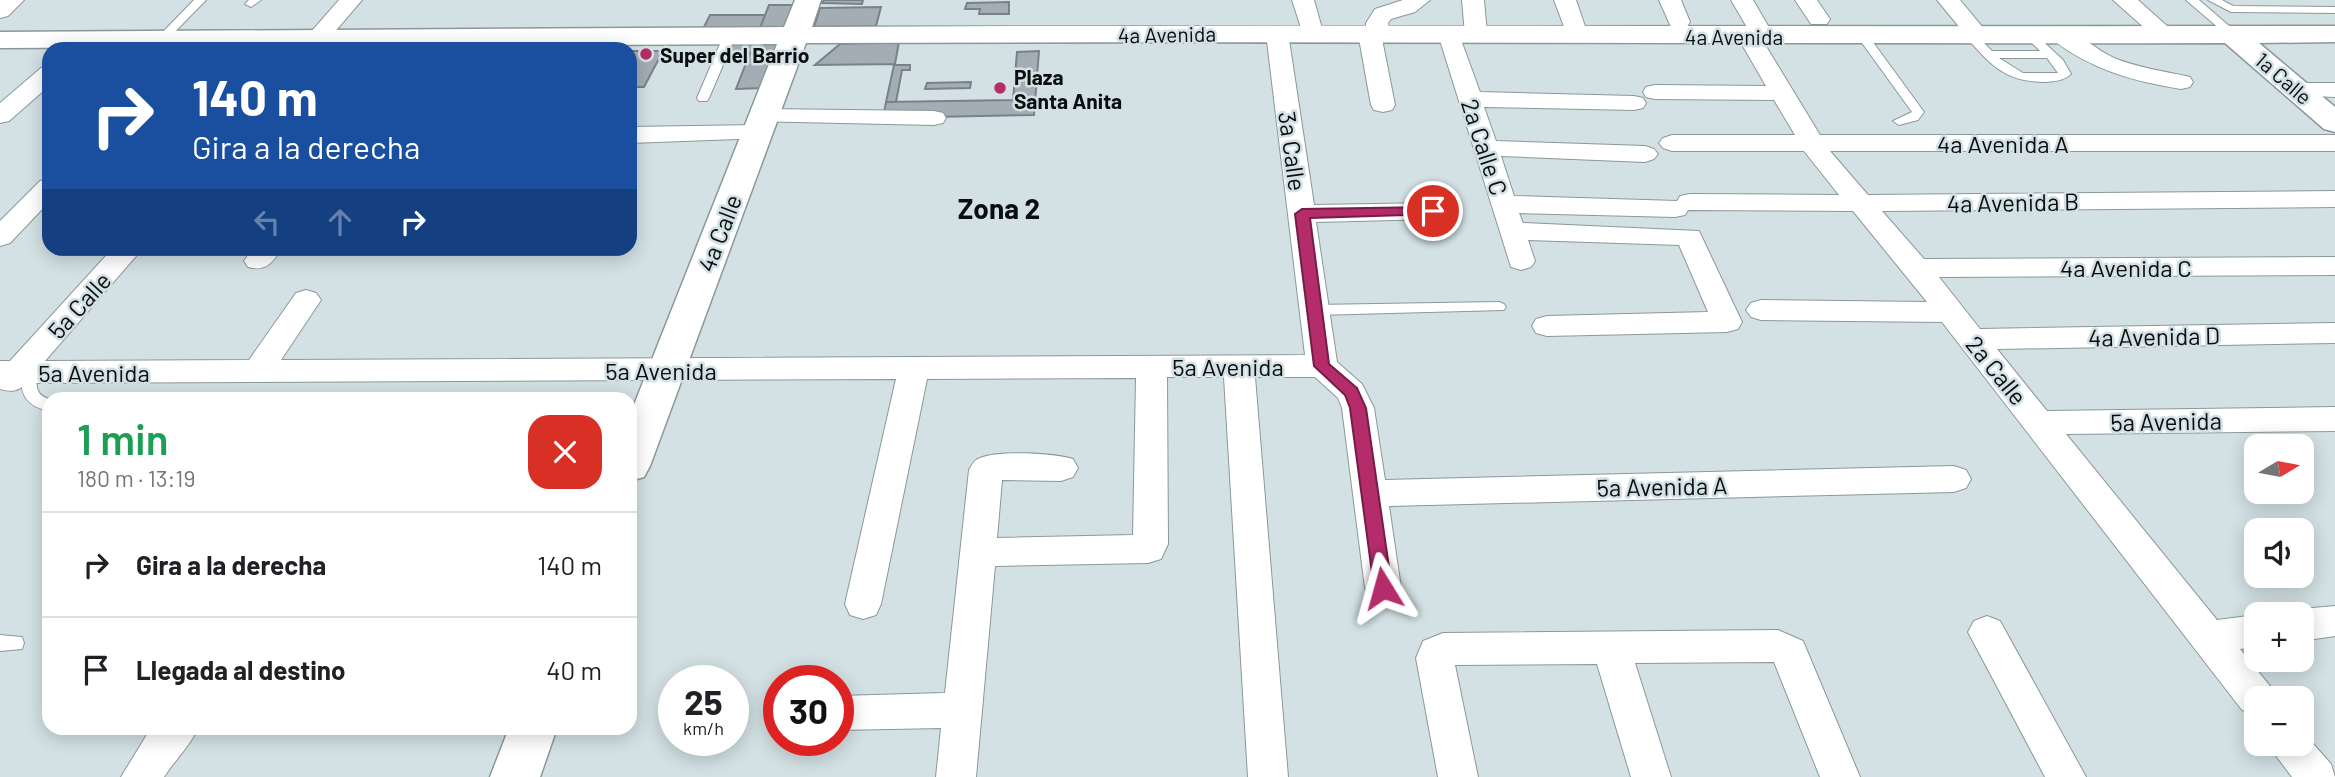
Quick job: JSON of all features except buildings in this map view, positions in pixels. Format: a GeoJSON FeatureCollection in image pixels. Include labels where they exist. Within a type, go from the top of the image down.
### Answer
{"type":"FeatureCollection","features":[{"type":"Feature","properties":{"kind":"main road","name":"4a Calle"},"geometry":{"type":"LineString","coordinates":[[637,447],[808,0]]}},
{"type":"Feature","properties":{"kind":"main road","name":"4a Avenida"},"geometry":{"type":"LineString","coordinates":[[617,42],[796,36],[1312,32],[1863,36],[2047,41],[2165,34],[2335,34]]}},
{"type":"Feature","properties":{"kind":"main road","name":"1a Calle"},"geometry":{"type":"LineString","coordinates":[[2232,34],[2335,123]]}},
{"type":"Feature","properties":{"kind":"main road","name":"4a Avenida"},"geometry":{"type":"LineString","coordinates":[[0,40],[42,43]]}},
{"type":"Feature","properties":{"kind":"main road"},"geometry":{"type":"LineString","coordinates":[[515,777],[530,735]]}},
{"type":"Feature","properties":{"kind":"street"},"geometry":{"type":"LineString","coordinates":[[0,11],[13,0]]}},
{"type":"Feature","properties":{"kind":"street"},"geometry":{"type":"LineString","coordinates":[[314,42],[351,0]]}},
{"type":"Feature","properties":{"kind":"street"},"geometry":{"type":"LineString","coordinates":[[1303,0],[1312,32]]}},
{"type":"Feature","properties":{"kind":"street"},"geometry":{"type":"LineString","coordinates":[[1383,105],[1374,33],[1377,23],[1383,14],[1407,7],[1419,0]]}},
{"type":"Feature","properties":{"kind":"street","name":"2a Calle C"},"geometry":{"type":"LineString","coordinates":[[1473,0],[1463,34],[1470,99],[1521,261]]}},
{"type":"Feature","properties":{"kind":"street"},"geometry":{"type":"LineString","coordinates":[[1565,0],[1577,35]]}},
{"type":"Feature","properties":{"kind":"street"},"geometry":{"type":"LineString","coordinates":[[1670,0],[1679,22]]}},
{"type":"Feature","properties":{"kind":"street","name":"2a Calle"},"geometry":{"type":"LineString","coordinates":[[1742,0],[1782,93],[1810,142],[1864,203],[2247,686]]}},
{"type":"Feature","properties":{"kind":"street"},"geometry":{"type":"LineString","coordinates":[[1806,0],[1818,19]]}},
{"type":"Feature","properties":{"kind":"street"},"geometry":{"type":"LineString","coordinates":[[1930,0],[1974,40]]}},
{"type":"Feature","properties":{"kind":"street"},"geometry":{"type":"LineString","coordinates":[[1948,0],[1974,40]]}},
{"type":"Feature","properties":{"kind":"street"},"geometry":{"type":"LineString","coordinates":[[2124,0],[2165,34]]}},
{"type":"Feature","properties":{"kind":"street","name":"3a Calle"},"geometry":{"type":"LineString","coordinates":[[1277,33],[1322,366]]}},
{"type":"Feature","properties":{"kind":"street"},"geometry":{"type":"LineString","coordinates":[[2047,41],[2136,74],[2181,82]]}},
{"type":"Feature","properties":{"kind":"street"},"geometry":{"type":"LineString","coordinates":[[0,116],[42,79]]}},
{"type":"Feature","properties":{"kind":"street"},"geometry":{"type":"LineString","coordinates":[[2299,90],[2335,90]]}},
{"type":"Feature","properties":{"kind":"street"},"geometry":{"type":"LineString","coordinates":[[1470,99],[1782,93]]}},
{"type":"Feature","properties":{"kind":"street"},"geometry":{"type":"LineString","coordinates":[[637,134],[761,125],[934,118]]}},
{"type":"Feature","properties":{"kind":"street","name":"4a Avenida A"},"geometry":{"type":"LineString","coordinates":[[1672,143],[2335,143]]}},
{"type":"Feature","properties":{"kind":"street"},"geometry":{"type":"LineString","coordinates":[[1485,148],[1645,154]]}},
{"type":"Feature","properties":{"kind":"street"},"geometry":{"type":"LineString","coordinates":[[0,237],[42,194]]}},
{"type":"Feature","properties":{"kind":"street","name":"4a Avenida B"},"geometry":{"type":"LineString","coordinates":[[1508,217],[1683,205],[2335,199]]}},
{"type":"Feature","properties":{"kind":"street"},"geometry":{"type":"LineString","coordinates":[[1302,214],[1433,211]]}},
{"type":"Feature","properties":{"kind":"street"},"geometry":{"type":"LineString","coordinates":[[1508,217],[1689,237],[1727,322],[1547,326]]}},
{"type":"Feature","properties":{"kind":"street","name":"5a Calle"},"geometry":{"type":"LineString","coordinates":[[12,377],[122,256]]}},
{"type":"Feature","properties":{"kind":"street","name":"4a Avenida C"},"geometry":{"type":"LineString","coordinates":[[1916,268],[2335,266]]}},
{"type":"Feature","properties":{"kind":"street"},"geometry":{"type":"LineString","coordinates":[[258,371],[306,300]]}},
{"type":"Feature","properties":{"kind":"street"},"geometry":{"type":"LineString","coordinates":[[1761,310],[1951,312]]}},
{"type":"Feature","properties":{"kind":"street","name":"4a Avenida D"},"geometry":{"type":"LineString","coordinates":[[1972,339],[2335,332]]}},
{"type":"Feature","properties":{"kind":"street"},"geometry":{"type":"LineString","coordinates":[[980,552],[1147,549],[1150,544],[1152,366]]}},
{"type":"Feature","properties":{"kind":"street"},"geometry":{"type":"LineString","coordinates":[[1239,366],[1268,777]]}},
{"type":"Feature","properties":{"kind":"street"},"geometry":{"type":"LineString","coordinates":[[1322,366],[1351,392],[1358,408],[1383,588]]}},
{"type":"Feature","properties":{"kind":"street","name":"5a Avenida"},"geometry":{"type":"LineString","coordinates":[[12,377],[258,371],[1322,366]]}},
{"type":"Feature","properties":{"kind":"street"},"geometry":{"type":"LineString","coordinates":[[863,604],[914,367]]}},
{"type":"Feature","properties":{"kind":"street","name":"5a Avenida"},"geometry":{"type":"LineString","coordinates":[[2040,423],[2335,419]]}},
{"type":"Feature","properties":{"kind":"street"},"geometry":{"type":"LineString","coordinates":[[956,777],[987,469],[1061,468]]}},
{"type":"Feature","properties":{"kind":"street","name":"5a Avenida A"},"geometry":{"type":"LineString","coordinates":[[1370,493],[1954,480]]}},
{"type":"Feature","properties":{"kind":"street"},"geometry":{"type":"LineString","coordinates":[[2314,623],[2335,621]]}},
{"type":"Feature","properties":{"kind":"street"},"geometry":{"type":"LineString","coordinates":[[1987,632],[2066,777]]}},
{"type":"Feature","properties":{"kind":"street"},"geometry":{"type":"LineString","coordinates":[[2208,637],[2244,632]]}},
{"type":"Feature","properties":{"kind":"street"},"geometry":{"type":"LineString","coordinates":[[1458,777],[1436,652],[1443,649],[1611,648],[1785,648],[1790,652],[1840,777]]}},
{"type":"Feature","properties":{"kind":"street"},"geometry":{"type":"LineString","coordinates":[[1611,648],[1651,777]]}},
{"type":"Feature","properties":{"kind":"street"},"geometry":{"type":"LineString","coordinates":[[854,713],[963,710]]}},
{"type":"Feature","properties":{"kind":"street"},"geometry":{"type":"LineString","coordinates":[[141,777],[170,735]]}},
{"type":"Feature","properties":{"kind":"street"},"geometry":{"type":"LineString","coordinates":[[2301,756],[2318,777]]}},
{"type":"Feature","properties":{"kind":"lane"},"geometry":{"type":"LineString","coordinates":[[180,42],[200,0]]}},
{"type":"Feature","properties":{"kind":"lane"},"geometry":{"type":"LineString","coordinates":[[2192,0],[2232,34]]}},
{"type":"Feature","properties":{"kind":"lane"},"geometry":{"type":"LineString","coordinates":[[2214,0],[2231,9],[2335,10]]}},
{"type":"Feature","properties":{"kind":"lane"},"geometry":{"type":"LineString","coordinates":[[1863,36],[1918,112],[1914,117],[1899,121]]}},
{"type":"Feature","properties":{"kind":"lane"},"geometry":{"type":"LineString","coordinates":[[703,98],[729,37]]}},
{"type":"Feature","properties":{"kind":"lane"},"geometry":{"type":"LineString","coordinates":[[1974,40],[2015,76],[2040,79],[2066,74],[2047,41]]}},
{"type":"Feature","properties":{"kind":"lane"},"geometry":{"type":"LineString","coordinates":[[1315,310],[1499,307]]}},
{"type":"Feature","properties":{"kind":"lane"},"geometry":{"type":"LineString","coordinates":[[12,377],[34,400],[42,403]]}},
{"type":"Feature","properties":{"kind":"place","name":"Super del Barrio"},"geometry":{"type":"Point","coordinates":[646,54]}},
{"type":"Feature","properties":{"kind":"place","name":"Plaza Santa Anita"},"geometry":{"type":"Point","coordinates":[1000,88]}},
{"type":"Feature","properties":{"kind":"district","name":"Zona 2"},"geometry":{"type":"Point","coordinates":[999,208]}},
{"type":"Feature","properties":{"kind":"route"},"geometry":{"type":"LineString","coordinates":[[1383,588],[1358,408],[1351,392],[1322,366],[1302,214],[1433,211]]}}]}
